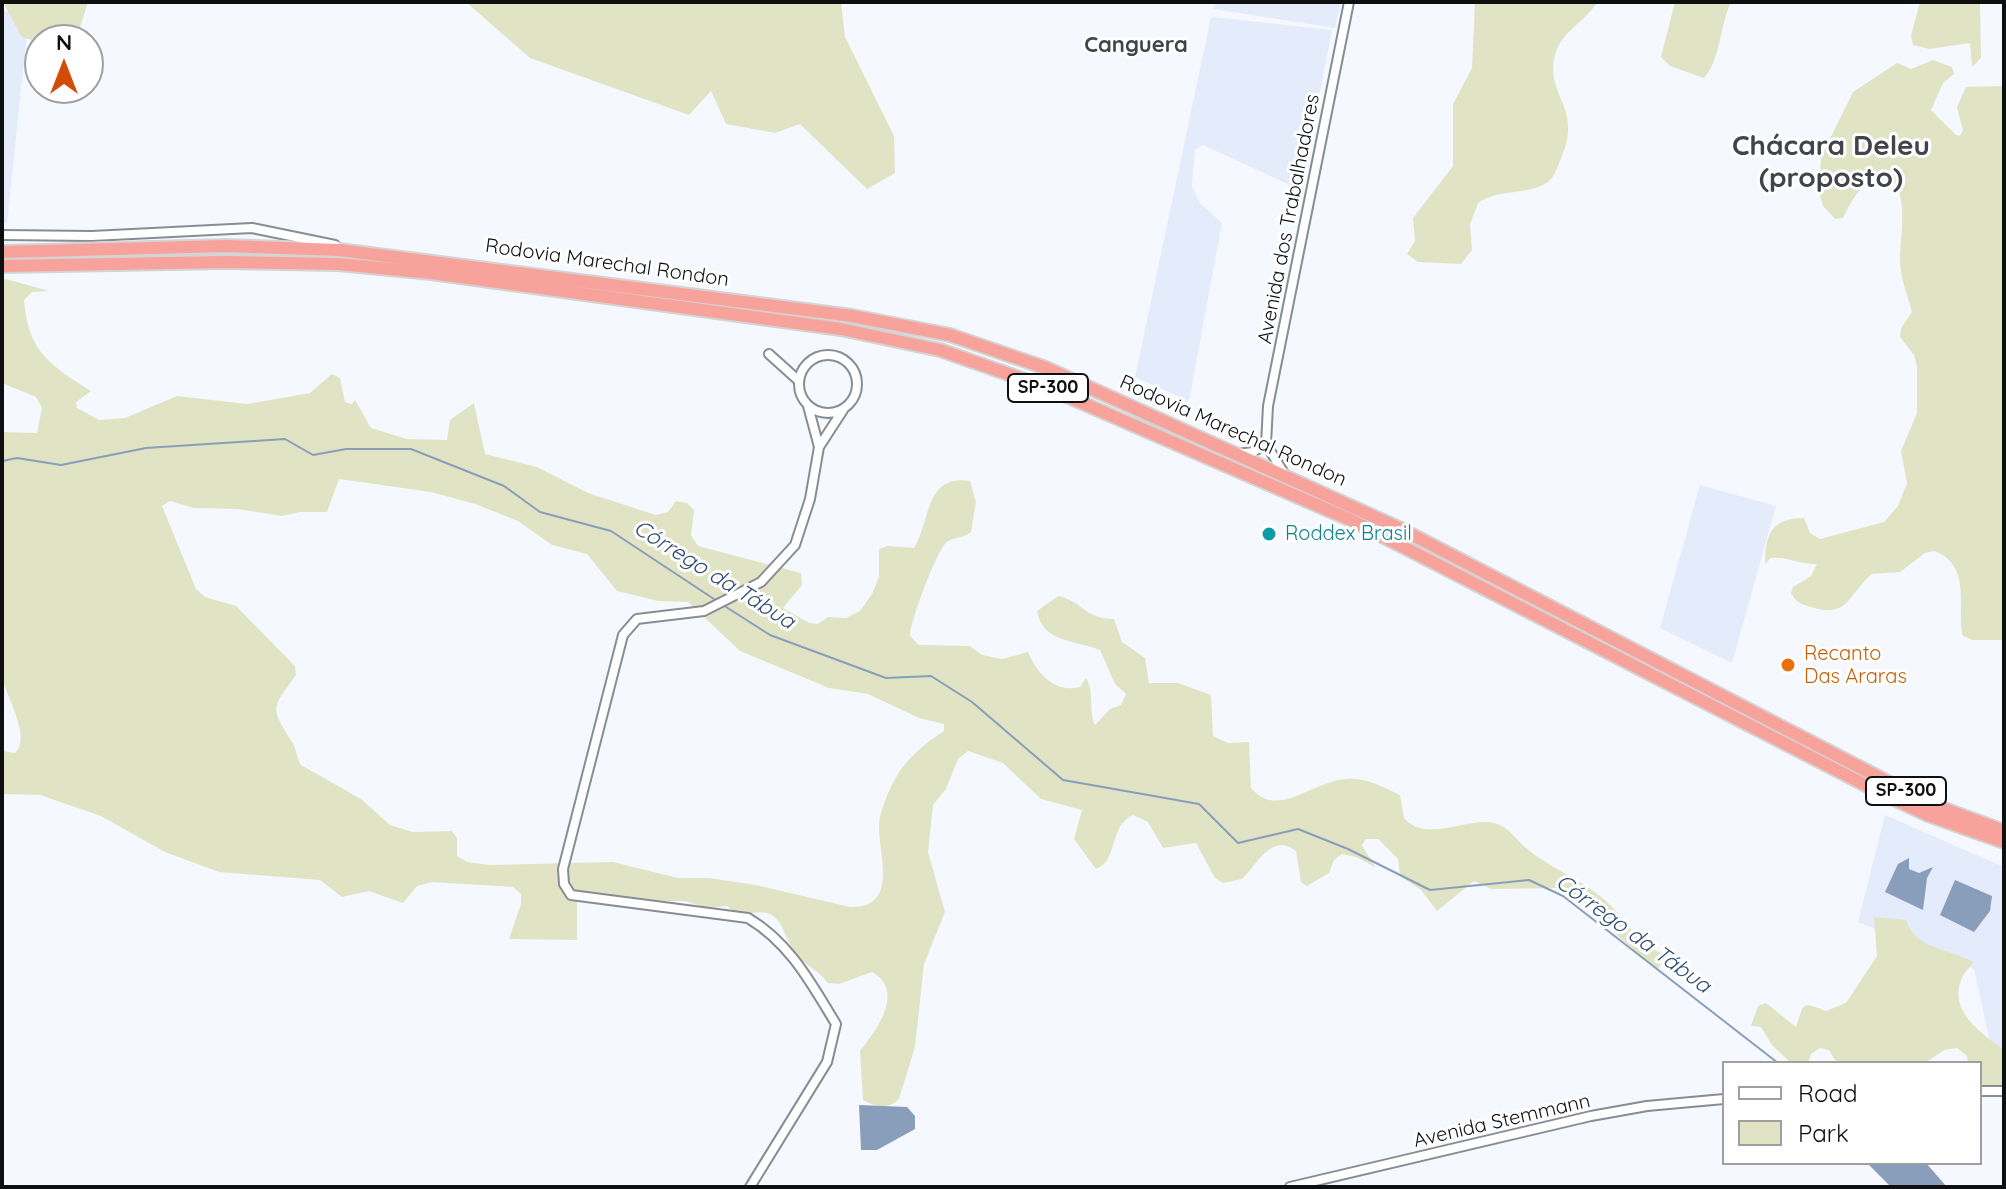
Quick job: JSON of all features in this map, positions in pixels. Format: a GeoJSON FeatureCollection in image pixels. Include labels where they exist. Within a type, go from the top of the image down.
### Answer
{"type":"FeatureCollection","features":[{"type":"Feature","properties":{"kind":"highway","name":"Rodovia Marechal Rondon"},"geometry":{"type":"LineString","coordinates":[[2,252],[271,247],[394,255],[905,324],[1000,351],[1046,368],[1401,529],[1933,805],[2004,831]]}},
{"type":"Feature","properties":{"kind":"highway","name":"Rodovia Marechal Rondon"},"geometry":{"type":"LineString","coordinates":[[2,266],[226,262],[338,264],[431,273],[841,329],[940,350],[1048,388],[1351,520],[1879,792],[1928,815],[2004,842]]}},
{"type":"Feature","properties":{"kind":"street","name":"Avenida dos Trabalhadores"},"geometry":{"type":"LineString","coordinates":[[1266,444],[1268,406],[1349,2]]}},
{"type":"Feature","properties":{"kind":"street"},"geometry":{"type":"LineString","coordinates":[[2,235],[92,236],[252,228],[394,255]]}},
{"type":"Feature","properties":{"kind":"street"},"geometry":{"type":"LineString","coordinates":[[769,354],[799,381]]}},
{"type":"Feature","properties":{"kind":"street"},"geometry":{"type":"LineString","coordinates":[[750,1187],[827,1062],[836,1024],[797,960],[773,933],[748,918],[571,895],[564,884],[563,869],[623,635],[637,619],[704,611],[761,582],[795,545],[810,499],[819,447],[856,394],[858,384],[851,365],[833,355],[813,359],[806,364],[799,381],[819,447]]}},
{"type":"Feature","properties":{"kind":"street"},"geometry":{"type":"LineString","coordinates":[[808,406],[824,413],[843,409]]}},
{"type":"Feature","properties":{"kind":"street"},"geometry":{"type":"LineString","coordinates":[[1236,454],[1253,452],[1266,444],[1285,476]]}},
{"type":"Feature","properties":{"kind":"street"},"geometry":{"type":"LineString","coordinates":[[1982,1091],[2004,1091]]}},
{"type":"Feature","properties":{"kind":"street","name":"Avenida Stemmann"},"geometry":{"type":"LineString","coordinates":[[1290,1187],[1591,1116],[1647,1106],[1722,1099]]}},
{"type":"Feature","properties":{"kind":"shaded area"},"geometry":{"type":"Polygon","coordinates":[[[1215,2],[1341,2],[1335,28],[1214,9],[1215,2]]]}},
{"type":"Feature","properties":{"kind":"shaded area"},"geometry":{"type":"Polygon","coordinates":[[[2,11],[29,14],[28,24],[24,24],[24,62],[7,223],[2,222],[2,11]]]}},
{"type":"Feature","properties":{"kind":"shaded area"},"geometry":{"type":"Polygon","coordinates":[[[1211,17],[1332,30],[1301,190],[1203,145],[1195,150],[1192,186],[1200,203],[1222,223],[1189,401],[1135,377],[1211,17]]]}},
{"type":"Feature","properties":{"kind":"shaded area"},"geometry":{"type":"Polygon","coordinates":[[[1700,485],[1776,506],[1732,663],[1660,628],[1700,485]]]}},
{"type":"Feature","properties":{"kind":"shaded area"},"geometry":{"type":"Polygon","coordinates":[[[1885,815],[2004,867],[2004,1083],[1999,1083],[1974,969],[1858,922],[1885,815]]]}},
{"type":"Feature","properties":{"kind":"green space"},"geometry":{"type":"Polygon","coordinates":[[[3,2],[88,2],[81,24],[24,24],[24,37],[3,2]]]}},
{"type":"Feature","properties":{"kind":"green space"},"geometry":{"type":"Polygon","coordinates":[[[466,2],[841,2],[845,37],[894,136],[895,173],[867,189],[800,124],[775,133],[726,124],[711,91],[689,115],[530,58],[466,2]]]}},
{"type":"Feature","properties":{"kind":"green space"},"geometry":{"type":"Polygon","coordinates":[[[1475,2],[1597,2],[1563,39],[1555,55],[1555,81],[1568,127],[1567,143],[1552,177],[1532,189],[1495,195],[1478,203],[1470,224],[1472,250],[1461,264],[1418,262],[1407,254],[1415,241],[1413,218],[1453,166],[1453,104],[1472,68],[1475,2]]]}},
{"type":"Feature","properties":{"kind":"green space"},"geometry":{"type":"Polygon","coordinates":[[[1675,2],[1731,2],[1717,53],[1704,78],[1670,66],[1661,57],[1675,2]]]}},
{"type":"Feature","properties":{"kind":"green space"},"geometry":{"type":"Polygon","coordinates":[[[1920,2],[1980,2],[1981,58],[1972,67],[1970,43],[1929,49],[1913,45],[1911,36],[1920,2]]]}},
{"type":"Feature","properties":{"kind":"green space"},"geometry":{"type":"Polygon","coordinates":[[[1933,60],[1952,67],[1954,74],[1943,83],[1931,110],[1956,135],[1960,136],[1963,130],[1957,107],[1966,87],[2004,86],[2004,640],[1973,640],[1963,636],[1958,577],[1946,558],[1934,551],[1925,553],[1900,572],[1872,574],[1846,603],[1833,610],[1802,604],[1791,593],[1793,587],[1811,576],[1817,564],[1771,558],[1765,564],[1769,536],[1784,521],[1804,518],[1810,533],[1820,539],[1884,522],[1898,506],[1907,483],[1901,451],[1917,413],[1917,367],[1914,355],[1900,337],[1901,328],[1912,312],[1901,269],[1902,205],[1895,184],[1888,178],[1880,178],[1872,180],[1860,190],[1843,218],[1835,219],[1823,206],[1819,193],[1821,157],[1853,92],[1897,63],[1911,69],[1933,60]]]}},
{"type":"Feature","properties":{"kind":"green space"},"geometry":{"type":"Polygon","coordinates":[[[6,279],[49,291],[32,292],[24,300],[30,332],[36,345],[53,364],[91,391],[76,402],[77,408],[99,420],[125,418],[177,396],[247,404],[310,393],[332,374],[340,378],[345,402],[352,404],[355,400],[371,428],[407,439],[447,440],[450,420],[474,403],[485,454],[537,467],[588,493],[656,515],[668,512],[676,501],[687,503],[694,510],[691,535],[698,546],[801,573],[802,585],[783,608],[809,623],[818,624],[828,617],[846,618],[860,611],[879,577],[879,549],[888,546],[914,548],[937,492],[955,481],[970,481],[976,502],[971,532],[943,546],[911,628],[910,636],[919,645],[970,646],[982,655],[1002,659],[1028,652],[1041,674],[1055,684],[1080,687],[1086,678],[1095,725],[1110,709],[1121,705],[1126,694],[1115,684],[1100,650],[1061,639],[1040,621],[1037,611],[1058,596],[1066,598],[1096,616],[1114,619],[1122,642],[1145,658],[1149,683],[1178,683],[1211,695],[1213,736],[1228,743],[1249,742],[1251,788],[1261,797],[1284,800],[1334,781],[1361,780],[1400,795],[1404,818],[1414,826],[1437,829],[1487,822],[1502,826],[1534,854],[1597,893],[1639,937],[1663,954],[1664,960],[1657,970],[1617,935],[1599,912],[1557,888],[1491,889],[1474,881],[1437,911],[1421,890],[1400,876],[1398,859],[1378,839],[1366,839],[1362,845],[1375,867],[1342,854],[1334,860],[1329,873],[1307,886],[1301,882],[1296,851],[1279,845],[1265,853],[1242,879],[1223,883],[1215,878],[1196,843],[1163,848],[1148,822],[1133,815],[1120,827],[1108,859],[1096,869],[1074,839],[1082,810],[1041,799],[1003,763],[968,751],[958,759],[946,789],[933,805],[928,852],[945,912],[924,964],[915,1047],[899,1099],[891,1105],[882,1106],[863,1100],[860,1051],[885,1011],[887,990],[882,980],[872,972],[839,984],[828,983],[799,957],[779,922],[766,913],[740,916],[727,906],[707,908],[685,901],[653,901],[586,893],[577,903],[577,940],[509,939],[521,904],[521,894],[513,887],[432,882],[417,886],[403,903],[369,891],[342,897],[320,880],[219,872],[165,852],[101,816],[40,795],[2,794],[2,751],[15,753],[21,737],[2,677],[2,432],[37,433],[42,408],[36,397],[2,383],[2,281],[6,279]],[[339,479],[327,512],[282,516],[238,509],[194,508],[170,501],[162,506],[196,589],[205,597],[236,606],[295,666],[296,675],[276,708],[301,765],[361,799],[390,825],[413,832],[452,831],[457,838],[457,856],[467,862],[490,865],[613,862],[678,878],[709,878],[756,885],[850,907],[866,905],[875,899],[883,878],[879,824],[886,798],[908,760],[944,731],[944,724],[919,718],[868,694],[829,688],[740,651],[688,602],[658,601],[617,591],[587,554],[552,545],[518,521],[475,504],[431,492],[339,479]]]}},
{"type":"Feature","properties":{"kind":"green space"},"geometry":{"type":"Polygon","coordinates":[[[1874,917],[1906,920],[1910,930],[1925,943],[1973,962],[1962,978],[1959,1001],[1970,1020],[2004,1050],[2004,1090],[1982,1090],[1982,1061],[1968,1061],[1957,1048],[1944,1050],[1928,1061],[1836,1061],[1829,1050],[1820,1048],[1811,1054],[1809,1061],[1789,1061],[1772,1045],[1761,1027],[1751,1026],[1758,1006],[1766,1003],[1796,1027],[1804,1006],[1826,1011],[1846,1003],[1877,956],[1874,917]]]}},
{"type":"Feature","properties":{"kind":"water"},"geometry":{"type":"Polygon","coordinates":[[[1909,858],[1909,869],[1919,873],[1933,867],[1927,878],[1923,910],[1885,892],[1898,864],[1909,858]]]}},
{"type":"Feature","properties":{"kind":"water"},"geometry":{"type":"Polygon","coordinates":[[[1955,880],[1992,896],[1990,911],[1974,932],[1940,915],[1955,880]]]}},
{"type":"Feature","properties":{"kind":"water"},"geometry":{"type":"Polygon","coordinates":[[[859,1105],[907,1107],[915,1116],[915,1129],[877,1150],[861,1150],[859,1105]]]}},
{"type":"Feature","properties":{"kind":"water"},"geometry":{"type":"Polygon","coordinates":[[[1869,1165],[1928,1165],[1947,1187],[1891,1187],[1869,1165]]]}},
{"type":"Feature","properties":{"kind":"waterway","name":"Córrego da Tábua"},"geometry":{"type":"LineString","coordinates":[[2,461],[17,458],[61,465],[146,448],[285,439],[313,455],[346,449],[411,449],[504,486],[540,512],[611,531],[717,601]]}},
{"type":"Feature","properties":{"kind":"waterway","name":"Córrego da Tábua"},"geometry":{"type":"LineString","coordinates":[[723,605],[770,635],[886,678],[931,676],[972,702],[1063,780],[1199,804],[1238,843],[1298,829],[1348,849],[1430,890],[1529,880],[1563,896],[1775,1061]]}},
{"type":"Feature","properties":{"kind":"place","name":"Roddex Brasil"},"geometry":{"type":"Point","coordinates":[1269,534]}},
{"type":"Feature","properties":{"kind":"place","name":"Recanto Das Araras"},"geometry":{"type":"Point","coordinates":[1788,665]}},
{"type":"Feature","properties":{"kind":"district","name":"Canguera"},"geometry":{"type":"Point","coordinates":[1136,45]}},
{"type":"Feature","properties":{"kind":"district","name":"Chácara Deleu (proposto)"},"geometry":{"type":"Point","coordinates":[1831,163]}}]}
